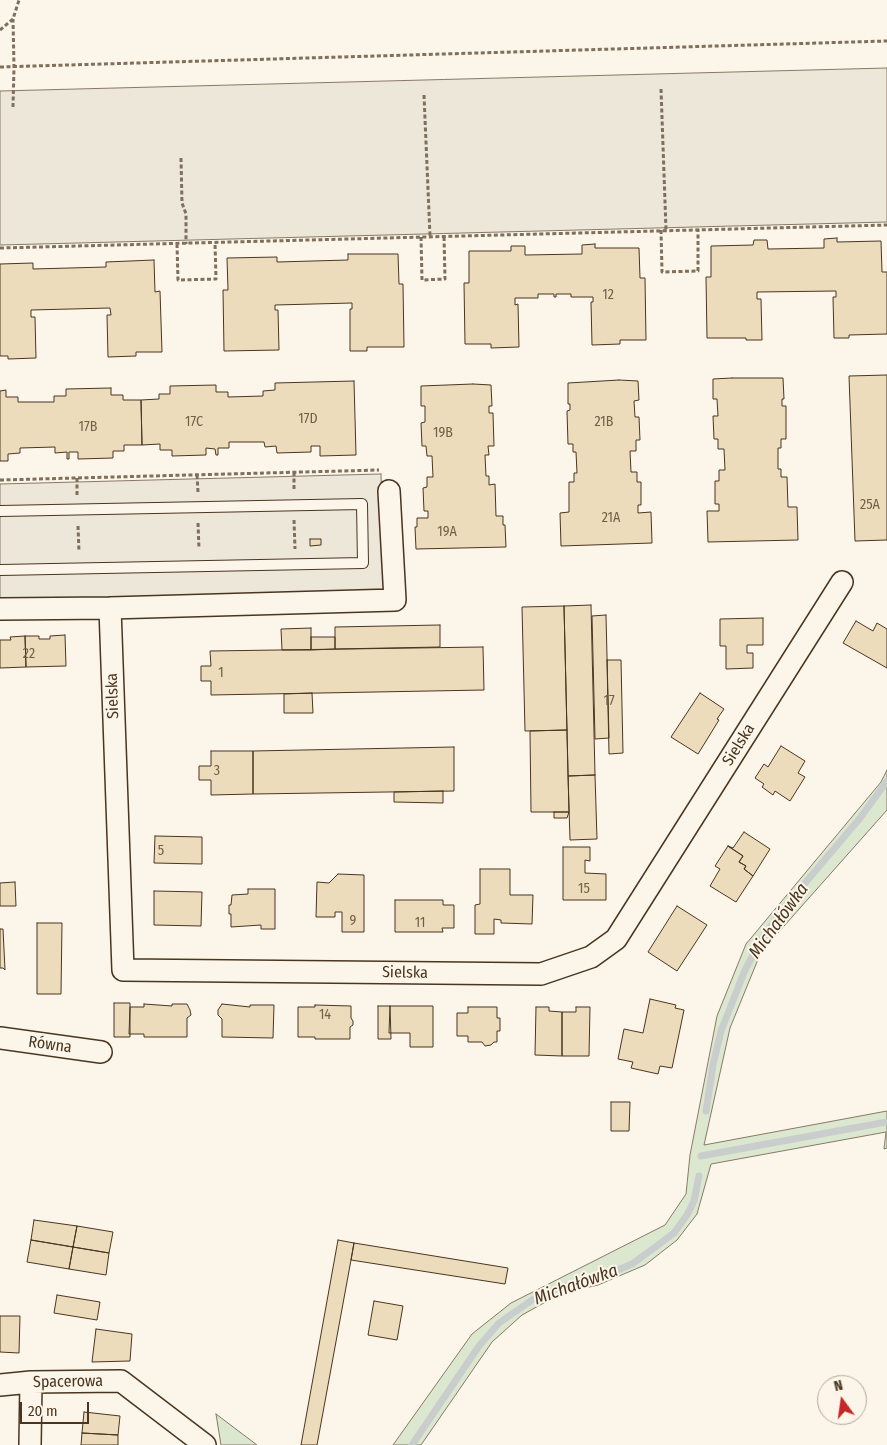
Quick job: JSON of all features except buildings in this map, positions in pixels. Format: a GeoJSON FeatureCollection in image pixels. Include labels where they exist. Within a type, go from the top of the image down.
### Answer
{"type":"FeatureCollection","features":[{"type":"Feature","properties":{"kind":"street"},"geometry":{"type":"LineString","coordinates":[[0,609],[110,608],[395,600],[389,491]]}},
{"type":"Feature","properties":{"kind":"street","name":"Sielska"},"geometry":{"type":"LineString","coordinates":[[110,608],[123,970],[541,974],[591,957],[616,939],[842,582]]}},
{"type":"Feature","properties":{"kind":"street","name":"Równa"},"geometry":{"type":"LineString","coordinates":[[0,1038],[100,1052]]}},
{"type":"Feature","properties":{"kind":"street","name":"Spacerowa"},"geometry":{"type":"LineString","coordinates":[[0,1385],[31,1382],[120,1381],[205,1445]]}},
{"type":"Feature","properties":{"kind":"street"},"geometry":{"type":"LineString","coordinates":[[30,1445],[31,1382]]}},
{"type":"Feature","properties":{"kind":"lane"},"geometry":{"type":"LineString","coordinates":[[0,511],[362,504],[363,563],[0,570]]}},
{"type":"Feature","properties":{"kind":"path"},"geometry":{"type":"LineString","coordinates":[[12,107],[14,67],[13,19],[19,0]]}},
{"type":"Feature","properties":{"kind":"path"},"geometry":{"type":"LineString","coordinates":[[0,30],[13,19]]}},
{"type":"Feature","properties":{"kind":"path"},"geometry":{"type":"LineString","coordinates":[[0,67],[887,41]]}},
{"type":"Feature","properties":{"kind":"path"},"geometry":{"type":"LineString","coordinates":[[661,89],[664,230],[662,272],[698,271],[698,229]]}},
{"type":"Feature","properties":{"kind":"path"},"geometry":{"type":"LineString","coordinates":[[424,95],[430,236]]}},
{"type":"Feature","properties":{"kind":"path"},"geometry":{"type":"LineString","coordinates":[[181,158],[182,203],[186,214],[186,244]]}},
{"type":"Feature","properties":{"kind":"path"},"geometry":{"type":"LineString","coordinates":[[0,248],[887,224]]}},
{"type":"Feature","properties":{"kind":"path"},"geometry":{"type":"LineString","coordinates":[[421,237],[422,280],[445,279],[444,236]]}},
{"type":"Feature","properties":{"kind":"path"},"geometry":{"type":"LineString","coordinates":[[177,244],[178,280],[216,279],[215,243]]}},
{"type":"Feature","properties":{"kind":"path"},"geometry":{"type":"LineString","coordinates":[[0,480],[380,470]]}},
{"type":"Feature","properties":{"kind":"path"},"geometry":{"type":"LineString","coordinates":[[77,478],[79,569]]}},
{"type":"Feature","properties":{"kind":"green space"},"geometry":{"type":"Polygon","coordinates":[[[887,770],[887,810],[761,952],[730,1028],[704,1145],[887,1111],[887,1148],[884,1149],[886,1132],[711,1164],[697,1214],[677,1240],[645,1265],[598,1285],[560,1294],[522,1315],[492,1342],[421,1445],[393,1445],[472,1334],[511,1303],[665,1225],[686,1194],[690,1155],[717,1016],[746,944],[881,782],[887,770]]]}},
{"type":"Feature","properties":{"kind":"green space"},"geometry":{"type":"Polygon","coordinates":[[[216,1414],[257,1445],[221,1445],[216,1414]]]}},
{"type":"Feature","properties":{"kind":"shaded area"},"geometry":{"type":"Polygon","coordinates":[[[887,68],[887,222],[0,245],[0,91],[887,68]]]}},
{"type":"Feature","properties":{"kind":"shaded area"},"geometry":{"type":"Polygon","coordinates":[[[381,474],[384,597],[0,598],[0,484],[381,474]]]}},
{"type":"Feature","properties":{"kind":"waterway","name":"Michałówka"},"geometry":{"type":"LineString","coordinates":[[706,1111],[713,1065],[721,1031],[745,970],[761,940],[784,908],[860,818],[887,781]]}},
{"type":"Feature","properties":{"kind":"waterway"},"geometry":{"type":"LineString","coordinates":[[701,1156],[887,1122]]}},
{"type":"Feature","properties":{"kind":"waterway","name":"Michałówka"},"geometry":{"type":"LineString","coordinates":[[412,1445],[479,1346],[499,1323],[532,1300],[559,1288],[603,1276],[632,1264],[654,1248],[674,1233],[687,1215],[694,1201],[699,1176]]}}]}
